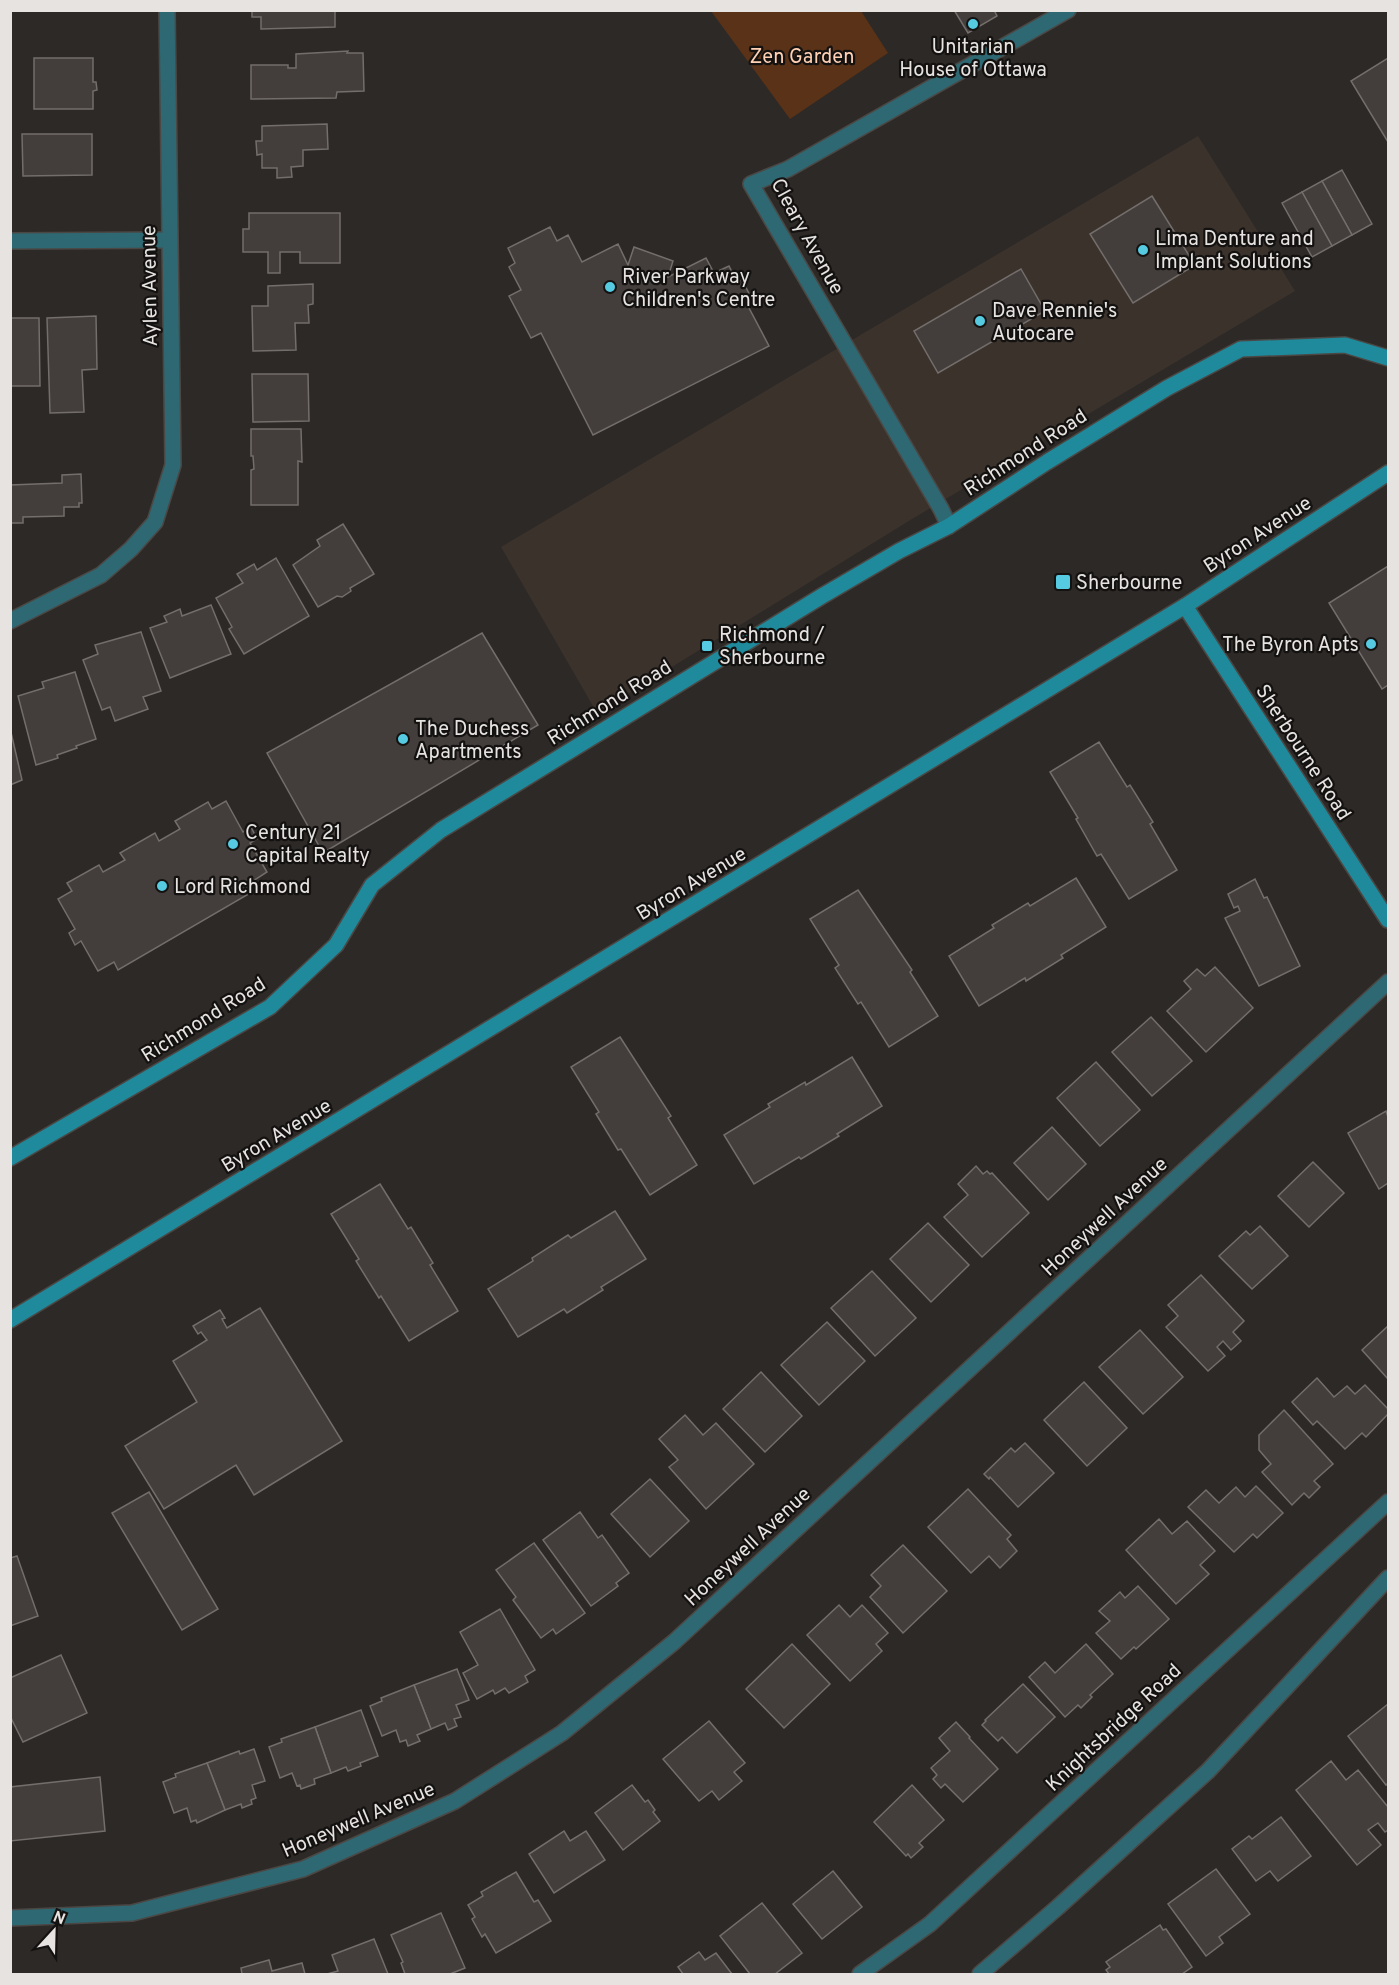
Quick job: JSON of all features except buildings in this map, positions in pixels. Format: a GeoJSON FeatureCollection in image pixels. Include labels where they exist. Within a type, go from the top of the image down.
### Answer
{"type":"FeatureCollection","features":[{"type":"Feature","properties":{"kind":"street","name":"Aylen Avenue"},"geometry":{"type":"LineString","coordinates":[[10,621],[101,575],[131,549],[154,522],[173,465],[167,10]]}},
{"type":"Feature","properties":{"kind":"street","name":"Cleary Avenue"},"geometry":{"type":"LineString","coordinates":[[949,526],[751,184],[788,169],[1068,10]]}},
{"type":"Feature","properties":{"kind":"street"},"geometry":{"type":"LineString","coordinates":[[10,241],[169,240]]}},
{"type":"Feature","properties":{"kind":"street","name":"Richmond Road"},"geometry":{"type":"LineString","coordinates":[[10,1158],[270,1007],[336,945],[372,885],[441,830],[822,596],[899,551],[949,526],[1158,394],[1241,349],[1345,345],[1389,358]]}},
{"type":"Feature","properties":{"kind":"street","name":"Byron Avenue"},"geometry":{"type":"LineString","coordinates":[[10,1320],[1185,606],[1389,473]]}},
{"type":"Feature","properties":{"kind":"street","name":"Sherbourne Road"},"geometry":{"type":"LineString","coordinates":[[1185,606],[1389,920]]}},
{"type":"Feature","properties":{"kind":"street","name":"Honeywell Avenue"},"geometry":{"type":"LineString","coordinates":[[10,1918],[132,1913],[303,1869],[455,1801],[562,1733],[674,1642],[1389,982]]}},
{"type":"Feature","properties":{"kind":"street","name":"Knightsbridge Road"},"geometry":{"type":"LineString","coordinates":[[860,1974],[930,1924],[1389,1502]]}},
{"type":"Feature","properties":{"kind":"street"},"geometry":{"type":"LineString","coordinates":[[980,1974],[1058,1907],[1208,1771],[1389,1578]]}},
{"type":"Feature","properties":{"kind":"shaded area"},"geometry":{"type":"Polygon","coordinates":[[[1198,136],[1295,291],[912,519],[597,713],[501,547],[1198,136]]]}},
{"type":"Feature","properties":{"kind":"green space","name":"Zen Garden"},"geometry":{"type":"Polygon","coordinates":[[[711,11],[861,11],[888,53],[790,119],[711,11]]]}},
{"type":"Feature","properties":{"kind":"place","name":"Unitarian House of Ottawa"},"geometry":{"type":"Point","coordinates":[973,24]}},
{"type":"Feature","properties":{"kind":"place","name":"Lima Denture and Implant Solutions"},"geometry":{"type":"Point","coordinates":[1143,250]}},
{"type":"Feature","properties":{"kind":"place","name":"River Parkway Children's Centre"},"geometry":{"type":"Point","coordinates":[610,287]}},
{"type":"Feature","properties":{"kind":"place","name":"Dave Rennie's Autocare"},"geometry":{"type":"Point","coordinates":[980,321]}},
{"type":"Feature","properties":{"kind":"place","name":"Sherbourne"},"geometry":{"type":"Point","coordinates":[1063,582]}},
{"type":"Feature","properties":{"kind":"place","name":"The Byron Apts"},"geometry":{"type":"Point","coordinates":[1371,644]}},
{"type":"Feature","properties":{"kind":"place","name":"Richmond / Sherbourne"},"geometry":{"type":"Point","coordinates":[707,646]}},
{"type":"Feature","properties":{"kind":"place","name":"The Duchess Apartments"},"geometry":{"type":"Point","coordinates":[403,739]}},
{"type":"Feature","properties":{"kind":"place","name":"Century 21 Capital Realty"},"geometry":{"type":"Point","coordinates":[233,844]}},
{"type":"Feature","properties":{"kind":"place","name":"Lord Richmond"},"geometry":{"type":"Point","coordinates":[162,886]}}]}
